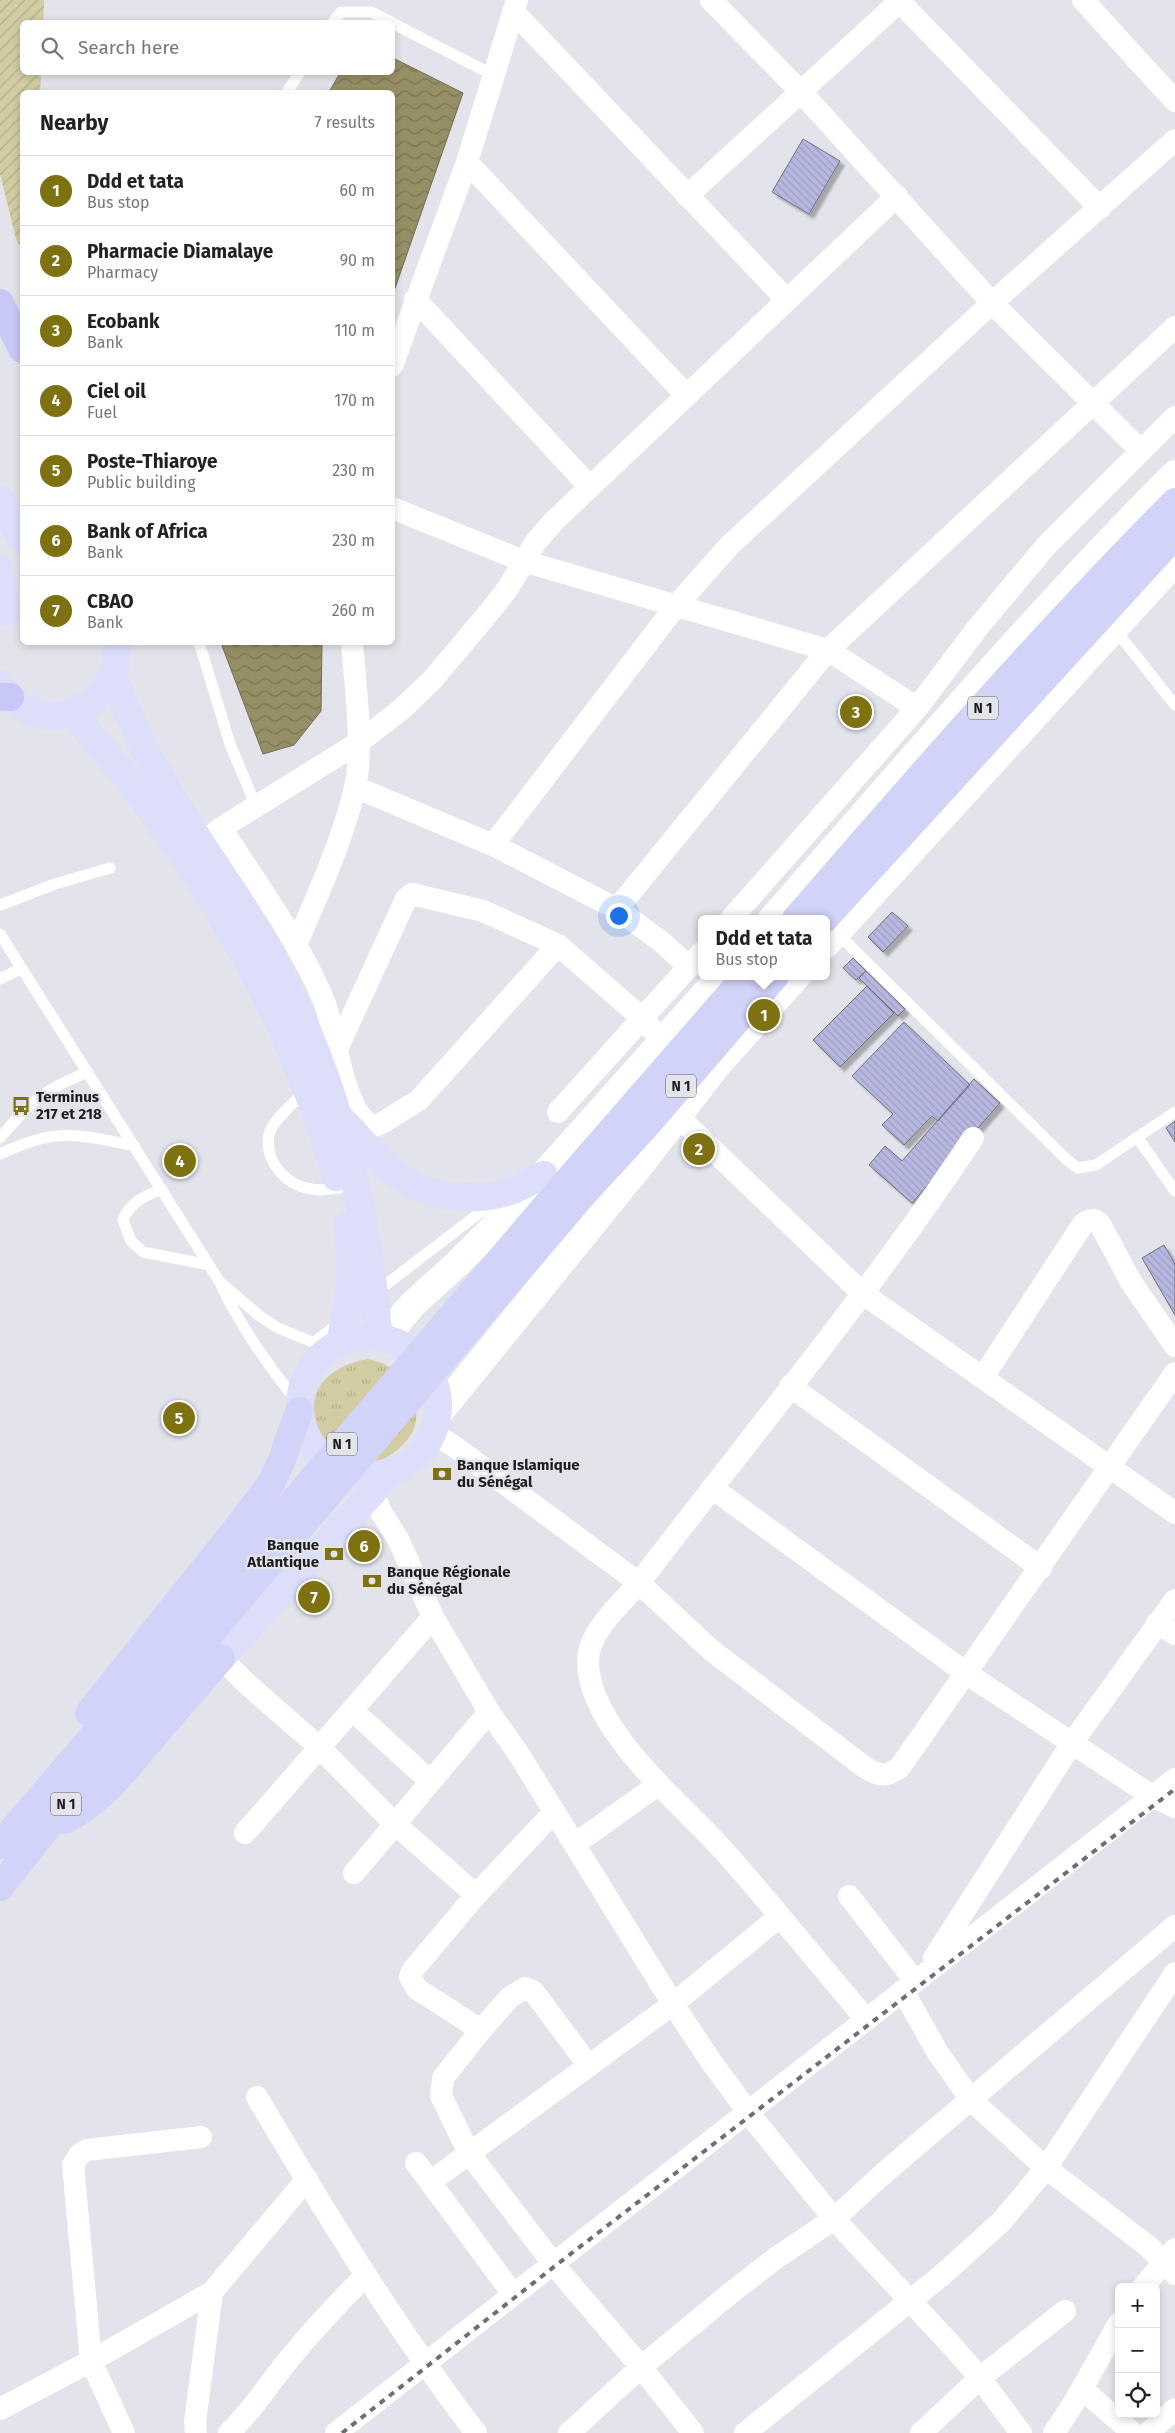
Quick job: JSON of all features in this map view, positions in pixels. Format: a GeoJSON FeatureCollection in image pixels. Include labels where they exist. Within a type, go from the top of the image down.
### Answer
{"type":"FeatureCollection","features":[{"type":"Feature","properties":{"kind":"highway"},"geometry":{"type":"LineString","coordinates":[[0,303],[20,345]]}},
{"type":"Feature","properties":{"kind":"highway","name":"N 1"},"geometry":{"type":"LineString","coordinates":[[799,915],[866,838],[1072,610],[1175,502]]}},
{"type":"Feature","properties":{"kind":"highway","name":"N 1"},"geometry":{"type":"LineString","coordinates":[[830,928],[1175,535]]}},
{"type":"Feature","properties":{"kind":"highway","name":"N 1"},"geometry":{"type":"LineString","coordinates":[[655,1097],[743,980]]}},
{"type":"Feature","properties":{"kind":"highway","name":"N 1"},"geometry":{"type":"LineString","coordinates":[[0,1887],[37,1820],[577,1185],[655,1097],[771,980]]}},
{"type":"Feature","properties":{"kind":"highway"},"geometry":{"type":"LineString","coordinates":[[221,1658],[131,1762],[96,1798],[76,1814],[37,1820],[36,1787],[56,1753],[270,1485],[282,1460],[299,1407]]}},
{"type":"Feature","properties":{"kind":"highway","name":"N 1"},"geometry":{"type":"LineString","coordinates":[[0,1846],[37,1820]]}},
{"type":"Feature","properties":{"kind":"main road"},"geometry":{"type":"LineString","coordinates":[[0,499],[20,537]]}},
{"type":"Feature","properties":{"kind":"main road"},"geometry":{"type":"LineString","coordinates":[[0,569],[10,612]]}},
{"type":"Feature","properties":{"kind":"main road"},"geometry":{"type":"LineString","coordinates":[[3,693],[28,710],[49,716],[72,713],[97,700],[113,676],[118,655],[116,645]]}},
{"type":"Feature","properties":{"kind":"main road"},"geometry":{"type":"LineString","coordinates":[[113,676],[148,756],[211,836],[260,938],[293,999],[320,1059],[340,1117],[358,1194],[382,1338]]}},
{"type":"Feature","properties":{"kind":"main road"},"geometry":{"type":"LineString","coordinates":[[72,713],[131,783],[205,886],[263,988],[287,1037],[308,1089],[340,1188],[351,1259],[332,1339],[314,1364],[304,1383],[299,1407],[302,1426],[316,1452],[327,1463],[355,1475],[378,1480]]}},
{"type":"Feature","properties":{"kind":"main road"},"geometry":{"type":"LineString","coordinates":[[340,1117],[378,1159],[398,1176],[422,1188],[445,1194],[479,1198],[513,1190],[544,1175]]}},
{"type":"Feature","properties":{"kind":"main road"},"geometry":{"type":"LineString","coordinates":[[221,1658],[378,1480],[408,1464],[423,1450],[436,1424],[438,1394],[432,1376],[420,1359],[406,1347],[382,1338],[332,1339]]}},
{"type":"Feature","properties":{"kind":"street"},"geometry":{"type":"LineString","coordinates":[[711,0],[801,92],[992,303],[1140,450]]}},
{"type":"Feature","properties":{"kind":"street"},"geometry":{"type":"LineString","coordinates":[[1083,0],[1175,100]]}},
{"type":"Feature","properties":{"kind":"street"},"geometry":{"type":"LineString","coordinates":[[687,196],[900,1],[1100,208]]}},
{"type":"Feature","properties":{"kind":"street"},"geometry":{"type":"LineString","coordinates":[[395,357],[467,162],[516,6]]}},
{"type":"Feature","properties":{"kind":"street"},"geometry":{"type":"LineString","coordinates":[[516,6],[687,196],[786,299]]}},
{"type":"Feature","properties":{"kind":"street"},"geometry":{"type":"LineString","coordinates":[[493,845],[675,606],[730,546],[992,303],[1175,140]]}},
{"type":"Feature","properties":{"kind":"street"},"geometry":{"type":"LineString","coordinates":[[467,162],[686,395]]}},
{"type":"Feature","properties":{"kind":"street"},"geometry":{"type":"LineString","coordinates":[[558,945],[419,1100],[382,1123],[372,1127],[364,1122],[346,1086],[324,1002],[296,945],[211,836],[256,806],[358,744],[402,709],[433,679],[492,610],[508,588],[523,560],[547,529],[589,486],[897,196]]}},
{"type":"Feature","properties":{"kind":"street"},"geometry":{"type":"LineString","coordinates":[[415,299],[589,486]]}},
{"type":"Feature","properties":{"kind":"street"},"geometry":{"type":"LineString","coordinates":[[617,909],[828,650],[1005,483],[1093,405],[1175,327]]}},
{"type":"Feature","properties":{"kind":"street"},"geometry":{"type":"LineString","coordinates":[[735,915],[917,708],[980,626],[1046,546],[1175,417]]}},
{"type":"Feature","properties":{"kind":"street"},"geometry":{"type":"LineString","coordinates":[[776,915],[1111,538],[1175,474]]}},
{"type":"Feature","properties":{"kind":"street"},"geometry":{"type":"LineString","coordinates":[[395,509],[523,560],[828,650],[917,708]]}},
{"type":"Feature","properties":{"kind":"street"},"geometry":{"type":"LineString","coordinates":[[830,928],[1175,562]]}},
{"type":"Feature","properties":{"kind":"street"},"geometry":{"type":"LineString","coordinates":[[296,945],[338,841],[355,787],[358,744],[352,645]]}},
{"type":"Feature","properties":{"kind":"street"},"geometry":{"type":"LineString","coordinates":[[355,787],[493,845],[617,909],[663,943],[695,959],[558,1112]]}},
{"type":"Feature","properties":{"kind":"street"},"geometry":{"type":"LineString","coordinates":[[337,1049],[406,898],[412,894],[483,911],[558,945],[642,1018],[663,1042]]}},
{"type":"Feature","properties":{"kind":"street"},"geometry":{"type":"LineString","coordinates":[[717,980],[663,1042],[655,1097],[525,1309],[436,1424],[455,1447],[639,1583],[710,1650],[874,1773],[883,1776],[892,1774],[900,1767],[1041,1568],[1175,1373]]}},
{"type":"Feature","properties":{"kind":"street"},"geometry":{"type":"LineString","coordinates":[[382,1338],[413,1304],[481,1242],[544,1175],[655,1097],[717,1065],[793,980]]}},
{"type":"Feature","properties":{"kind":"street"},"geometry":{"type":"LineString","coordinates":[[655,1097],[862,1293],[1175,1513]]}},
{"type":"Feature","properties":{"kind":"street"},"geometry":{"type":"LineString","coordinates":[[866,2019],[724,1851],[659,1784],[606,1719],[590,1681],[588,1660],[591,1644],[600,1629],[639,1583],[862,1293],[945,1180],[973,1138]]}},
{"type":"Feature","properties":{"kind":"street"},"geometry":{"type":"LineString","coordinates":[[983,1377],[1083,1224],[1089,1220],[1096,1220],[1100,1224],[1131,1282],[1175,1346]]}},
{"type":"Feature","properties":{"kind":"street"},"geometry":{"type":"LineString","coordinates":[[790,1386],[1041,1568]]}},
{"type":"Feature","properties":{"kind":"street"},"geometry":{"type":"LineString","coordinates":[[378,1480],[381,1512],[398,1539],[433,1617],[489,1712],[518,1753],[673,2004],[747,2111],[834,2219],[980,2378],[1021,2433]]}},
{"type":"Feature","properties":{"kind":"street"},"geometry":{"type":"LineString","coordinates":[[712,1488],[966,1673],[1152,1796],[1175,1807]]}},
{"type":"Feature","properties":{"kind":"street"},"geometry":{"type":"LineString","coordinates":[[914,1982],[1072,1743],[1166,1628],[1175,1600]]}},
{"type":"Feature","properties":{"kind":"street"},"geometry":{"type":"LineString","coordinates":[[245,1833],[433,1617]]}},
{"type":"Feature","properties":{"kind":"street"},"geometry":{"type":"LineString","coordinates":[[221,1658],[247,1684],[319,1747],[394,1823],[476,1895]]}},
{"type":"Feature","properties":{"kind":"street"},"geometry":{"type":"LineString","coordinates":[[352,1710],[430,1781]]}},
{"type":"Feature","properties":{"kind":"street"},"geometry":{"type":"LineString","coordinates":[[354,1872],[489,1712]]}},
{"type":"Feature","properties":{"kind":"street"},"geometry":{"type":"LineString","coordinates":[[336,2433],[1175,1779]]}},
{"type":"Feature","properties":{"kind":"street"},"geometry":{"type":"LineString","coordinates":[[575,1844],[659,1784]]}},
{"type":"Feature","properties":{"kind":"street"},"geometry":{"type":"LineString","coordinates":[[481,2030],[417,1989],[410,1977],[412,1971],[476,1895],[554,1812]]}},
{"type":"Feature","properties":{"kind":"street"},"geometry":{"type":"LineString","coordinates":[[849,1896],[914,1982],[938,2053],[971,2100],[1046,2168],[1148,2247],[1171,2262],[1147,2283]]}},
{"type":"Feature","properties":{"kind":"street"},"geometry":{"type":"LineString","coordinates":[[430,2182],[673,2004],[779,1917]]}},
{"type":"Feature","properties":{"kind":"street"},"geometry":{"type":"LineString","coordinates":[[569,2433],[641,2366],[776,2258],[834,2219],[1175,1926]]}},
{"type":"Feature","properties":{"kind":"street"},"geometry":{"type":"LineString","coordinates":[[745,2433],[911,2301],[1002,2221],[1046,2168],[1175,1973]]}},
{"type":"Feature","properties":{"kind":"street"},"geometry":{"type":"LineString","coordinates":[[589,2066],[533,1991],[524,1988],[509,1998],[443,2078],[441,2096],[469,2153],[553,2263],[641,2366],[692,2433]]}},
{"type":"Feature","properties":{"kind":"street"},"geometry":{"type":"LineString","coordinates":[[257,2097],[423,2364],[476,2433]]}},
{"type":"Feature","properties":{"kind":"street"},"geometry":{"type":"LineString","coordinates":[[124,2433],[91,2361],[74,2165],[76,2159],[87,2150],[201,2137]]}},
{"type":"Feature","properties":{"kind":"street"},"geometry":{"type":"LineString","coordinates":[[416,2163],[513,2294]]}},
{"type":"Feature","properties":{"kind":"street"},"geometry":{"type":"LineString","coordinates":[[0,2409],[91,2361],[212,2292],[307,2180]]}},
{"type":"Feature","properties":{"kind":"street"},"geometry":{"type":"LineString","coordinates":[[229,2433],[248,2415],[270,2382],[312,2331],[366,2275]]}},
{"type":"Feature","properties":{"kind":"street"},"geometry":{"type":"LineString","coordinates":[[196,2433],[195,2422],[212,2292]]}},
{"type":"Feature","properties":{"kind":"street"},"geometry":{"type":"LineString","coordinates":[[921,2433],[980,2378],[1065,2311]]}},
{"type":"Feature","properties":{"kind":"street"},"geometry":{"type":"LineString","coordinates":[[1054,2433],[1117,2328]]}},
{"type":"Feature","properties":{"kind":"street"},"geometry":{"type":"LineString","coordinates":[[1082,2388],[1132,2433]]}},
{"type":"Feature","properties":{"kind":"street"},"geometry":{"type":"LineString","coordinates":[[1148,2433],[1175,2409]]}},
{"type":"Feature","properties":{"kind":"lane"},"geometry":{"type":"LineString","coordinates":[[335,20],[341,12],[371,12],[386,20]]}},
{"type":"Feature","properties":{"kind":"lane"},"geometry":{"type":"LineString","coordinates":[[395,25],[495,76]]}},
{"type":"Feature","properties":{"kind":"lane"},"geometry":{"type":"LineString","coordinates":[[288,90],[298,75]]}},
{"type":"Feature","properties":{"kind":"lane"},"geometry":{"type":"LineString","coordinates":[[1114,628],[1175,705]]}},
{"type":"Feature","properties":{"kind":"lane"},"geometry":{"type":"LineString","coordinates":[[200,645],[230,744],[256,806]]}},
{"type":"Feature","properties":{"kind":"lane"},"geometry":{"type":"LineString","coordinates":[[0,905],[55,884],[110,868]]}},
{"type":"Feature","properties":{"kind":"lane"},"geometry":{"type":"LineString","coordinates":[[830,932],[1066,1159],[1078,1168],[1096,1165],[1175,1112]]}},
{"type":"Feature","properties":{"kind":"lane"},"geometry":{"type":"LineString","coordinates":[[0,934],[20,969],[88,1072],[219,1281],[232,1308],[249,1336],[299,1407]]}},
{"type":"Feature","properties":{"kind":"lane"},"geometry":{"type":"LineString","coordinates":[[0,979],[20,969]]}},
{"type":"Feature","properties":{"kind":"lane"},"geometry":{"type":"LineString","coordinates":[[0,1138],[33,1100],[60,1084],[88,1072]]}},
{"type":"Feature","properties":{"kind":"lane"},"geometry":{"type":"LineString","coordinates":[[308,1089],[281,1115],[268,1134],[269,1154],[281,1174],[295,1184],[313,1190],[340,1188]]}},
{"type":"Feature","properties":{"kind":"lane"},"geometry":{"type":"LineString","coordinates":[[0,1154],[20,1144],[61,1134],[88,1136],[135,1146]]}},
{"type":"Feature","properties":{"kind":"lane"},"geometry":{"type":"LineString","coordinates":[[1137,1137],[1175,1191]]}},
{"type":"Feature","properties":{"kind":"lane"},"geometry":{"type":"LineString","coordinates":[[162,1189],[142,1198],[127,1209],[123,1220],[131,1241],[143,1252],[209,1265]]}},
{"type":"Feature","properties":{"kind":"lane"},"geometry":{"type":"LineString","coordinates":[[219,1281],[261,1317],[278,1328],[332,1339],[375,1293],[474,1217],[513,1190]]}},
{"type":"Feature","properties":{"kind":"green space"},"geometry":{"type":"Polygon","coordinates":[[[0,0],[44,0],[43,20],[20,20],[20,75],[41,75],[40,90],[20,90],[20,246],[16,239],[0,174],[0,0]]]}},
{"type":"Feature","properties":{"kind":"green space"},"geometry":{"type":"Polygon","coordinates":[[[368,1359],[386,1365],[403,1379],[414,1398],[416,1420],[414,1430],[408,1439],[384,1459],[359,1462],[338,1453],[322,1436],[314,1414],[317,1392],[334,1372],[368,1359]]]}},
{"type":"Feature","properties":{"kind":"water"},"geometry":{"type":"Polygon","coordinates":[[[395,59],[463,93],[395,288],[395,90],[330,90],[339,75],[395,75],[395,59]]]}},
{"type":"Feature","properties":{"kind":"water"},"geometry":{"type":"Polygon","coordinates":[[[222,645],[322,645],[321,711],[294,745],[263,754],[222,645]]]}},
{"type":"Feature","properties":{"kind":"building"},"geometry":{"type":"Polygon","coordinates":[[[803,139],[840,161],[809,214],[772,192],[803,139]]]}},
{"type":"Feature","properties":{"kind":"building"},"geometry":{"type":"Polygon","coordinates":[[[892,912],[908,926],[883,952],[868,937],[892,912]]]}},
{"type":"Feature","properties":{"kind":"building"},"geometry":{"type":"Polygon","coordinates":[[[853,958],[866,971],[856,980],[843,968],[853,958]]]}},
{"type":"Feature","properties":{"kind":"building"},"geometry":{"type":"Polygon","coordinates":[[[866,971],[905,1009],[898,1016],[859,978],[866,971]]]}},
{"type":"Feature","properties":{"kind":"building"},"geometry":{"type":"Polygon","coordinates":[[[867,986],[894,1013],[840,1067],[813,1040],[867,986]]]}},
{"type":"Feature","properties":{"kind":"building"},"geometry":{"type":"Polygon","coordinates":[[[904,1022],[970,1085],[938,1121],[932,1116],[904,1145],[882,1125],[893,1114],[852,1076],[904,1022]]]}},
{"type":"Feature","properties":{"kind":"building"},"geometry":{"type":"Polygon","coordinates":[[[974,1079],[1000,1103],[912,1203],[869,1165],[885,1146],[902,1161],[974,1079]]]}},
{"type":"Feature","properties":{"kind":"building"},"geometry":{"type":"Polygon","coordinates":[[[1175,1121],[1175,1142],[1166,1128],[1175,1121]]]}},
{"type":"Feature","properties":{"kind":"building"},"geometry":{"type":"Polygon","coordinates":[[[1164,1245],[1175,1264],[1175,1315],[1142,1258],[1164,1245]]]}},
{"type":"Feature","properties":{"kind":"railway"},"geometry":{"type":"LineString","coordinates":[[342,2433],[555,2266],[1175,1789]]}},
{"type":"Feature","properties":{"kind":"place","name":"Ecobank"},"geometry":{"type":"Point","coordinates":[856,712]}},
{"type":"Feature","properties":{"kind":"place","name":"Ddd et tata"},"geometry":{"type":"Point","coordinates":[764,1015]}},
{"type":"Feature","properties":{"kind":"place","name":"Terminus 217 et 218"},"geometry":{"type":"Point","coordinates":[21,1106]}},
{"type":"Feature","properties":{"kind":"place","name":"Pharmacie Diamalaye"},"geometry":{"type":"Point","coordinates":[699,1149]}},
{"type":"Feature","properties":{"kind":"place","name":"Ciel oil"},"geometry":{"type":"Point","coordinates":[180,1161]}},
{"type":"Feature","properties":{"kind":"place","name":"Poste-Thiaroye"},"geometry":{"type":"Point","coordinates":[179,1418]}},
{"type":"Feature","properties":{"kind":"place","name":"Banque Islamique du Sénégal"},"geometry":{"type":"Point","coordinates":[442,1474]}},
{"type":"Feature","properties":{"kind":"place","name":"Bank of Africa"},"geometry":{"type":"Point","coordinates":[364,1546]}},
{"type":"Feature","properties":{"kind":"place","name":"Banque Atlantique"},"geometry":{"type":"Point","coordinates":[334,1554]}},
{"type":"Feature","properties":{"kind":"place","name":"Banque Régionale du Sénégal"},"geometry":{"type":"Point","coordinates":[372,1581]}},
{"type":"Feature","properties":{"kind":"place","name":"CBAO"},"geometry":{"type":"Point","coordinates":[314,1597]}}]}
